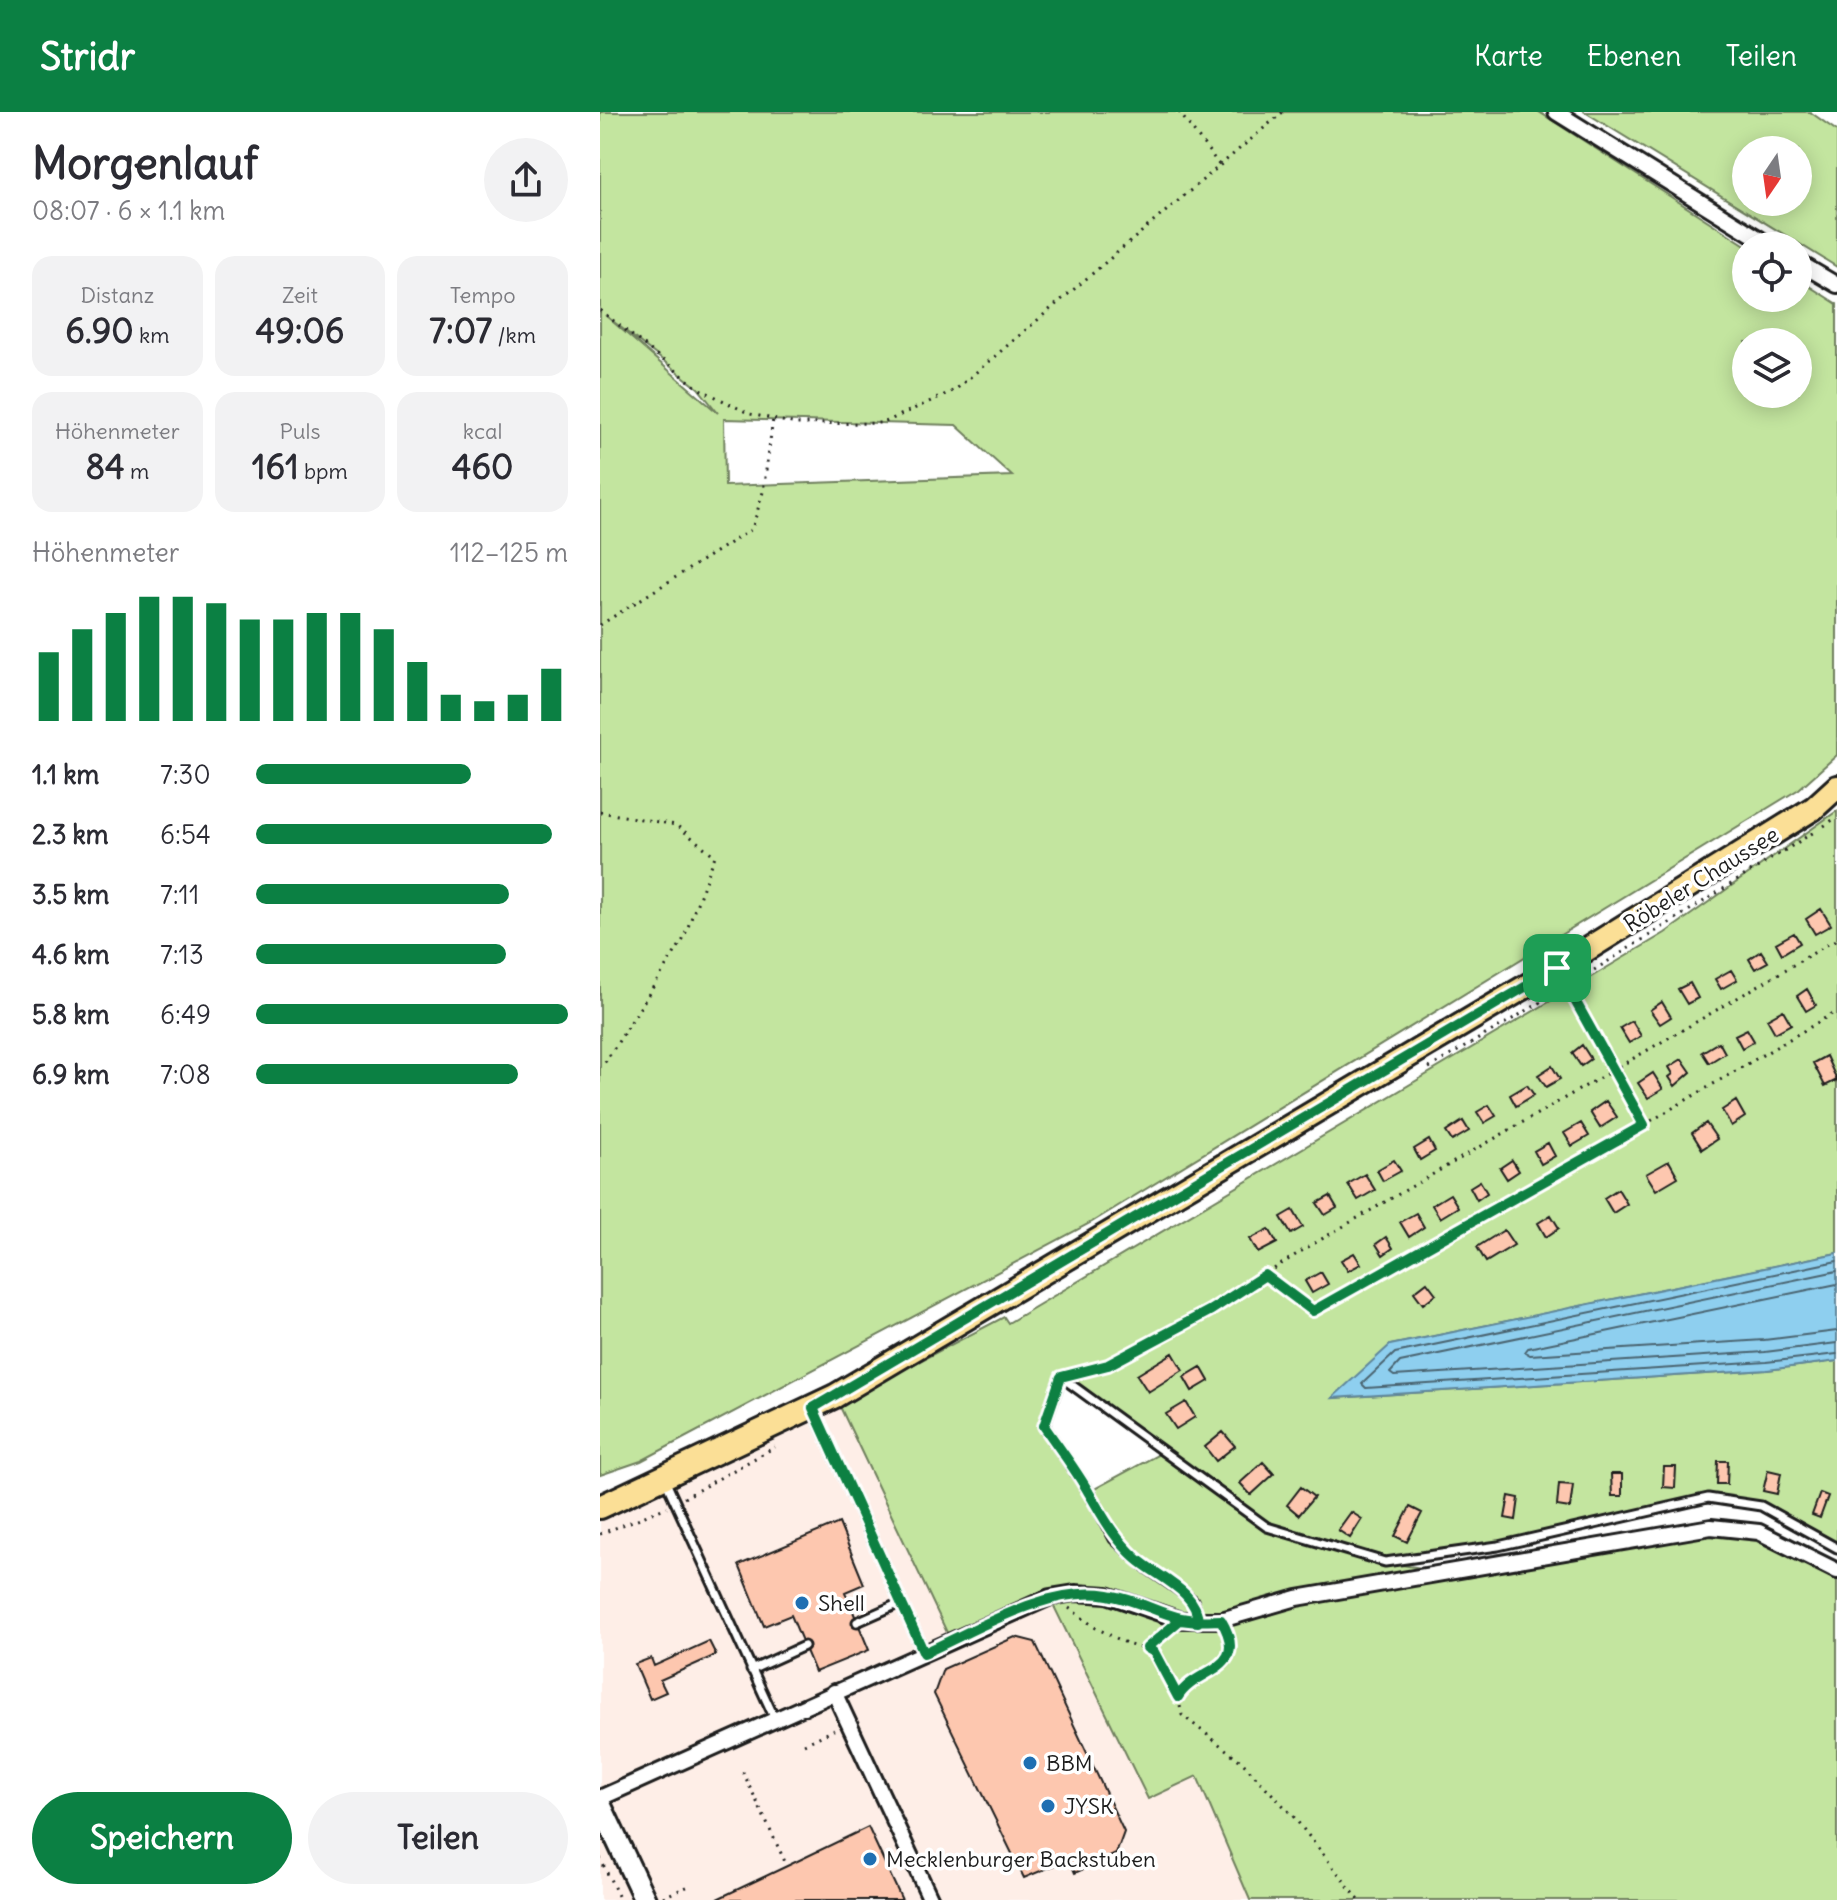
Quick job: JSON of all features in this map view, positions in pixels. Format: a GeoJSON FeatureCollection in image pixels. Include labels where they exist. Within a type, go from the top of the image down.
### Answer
{"type":"FeatureCollection","features":[{"type":"Feature","properties":{"kind":"main road","name":"Röbeler Chaussee"},"geometry":{"type":"LineString","coordinates":[[600,1507],[813,1408],[1557,968],[1814,808],[1837,787]]}},
{"type":"Feature","properties":{"kind":"main road"},"geometry":{"type":"LineString","coordinates":[[600,1801],[645,1900]]}},
{"type":"Feature","properties":{"kind":"street"},"geometry":{"type":"LineString","coordinates":[[1556,112],[1749,232]]}},
{"type":"Feature","properties":{"kind":"street"},"geometry":{"type":"LineString","coordinates":[[1812,270],[1837,285]]}},
{"type":"Feature","properties":{"kind":"street"},"geometry":{"type":"LineString","coordinates":[[600,1801],[774,1717],[1058,1596],[1107,1595],[1180,1620],[1221,1620],[1297,1598],[1711,1527],[1759,1532],[1837,1571]]}},
{"type":"Feature","properties":{"kind":"street"},"geometry":{"type":"LineString","coordinates":[[834,1692],[931,1900]]}},
{"type":"Feature","properties":{"kind":"lane"},"geometry":{"type":"LineString","coordinates":[[1198,1622],[1193,1600],[1148,1569],[1114,1539],[1089,1492],[1044,1426],[1061,1377],[1267,1527],[1385,1562],[1498,1546],[1708,1498],[1761,1506],[1837,1548]]}},
{"type":"Feature","properties":{"kind":"lane"},"geometry":{"type":"LineString","coordinates":[[813,1408],[924,1653]]}},
{"type":"Feature","properties":{"kind":"lane"},"geometry":{"type":"LineString","coordinates":[[665,1479],[774,1717]]}},
{"type":"Feature","properties":{"kind":"lane"},"geometry":{"type":"LineString","coordinates":[[857,1622],[900,1603]]}},
{"type":"Feature","properties":{"kind":"lane"},"geometry":{"type":"LineString","coordinates":[[751,1670],[804,1646]]}},
{"type":"Feature","properties":{"kind":"path"},"geometry":{"type":"LineString","coordinates":[[1179,112],[1220,166]]}},
{"type":"Feature","properties":{"kind":"path"},"geometry":{"type":"LineString","coordinates":[[600,310],[698,388],[750,414],[796,424],[883,423],[955,390],[1283,112]]}},
{"type":"Feature","properties":{"kind":"path"},"geometry":{"type":"LineString","coordinates":[[600,625],[752,529],[763,492],[773,419]]}},
{"type":"Feature","properties":{"kind":"path"},"geometry":{"type":"LineString","coordinates":[[600,812],[676,825],[715,856],[683,940],[632,1025],[606,1061],[600,1064]]}},
{"type":"Feature","properties":{"kind":"path"},"geometry":{"type":"LineString","coordinates":[[1061,1377],[1108,1365],[1211,1310],[1614,1067],[1837,939]]}},
{"type":"Feature","properties":{"kind":"path"},"geometry":{"type":"LineString","coordinates":[[1557,968],[1644,1125]]}},
{"type":"Feature","properties":{"kind":"path"},"geometry":{"type":"LineString","coordinates":[[1265,1275],[1313,1311],[1836,1014]]}},
{"type":"Feature","properties":{"kind":"path"},"geometry":{"type":"LineString","coordinates":[[1058,1596],[1096,1628],[1130,1645],[1154,1652],[1178,1697],[1182,1715],[1242,1762],[1293,1816],[1359,1900]]}},
{"type":"Feature","properties":{"kind":"path"},"geometry":{"type":"LineString","coordinates":[[1147,1648],[1180,1620]]}},
{"type":"Feature","properties":{"kind":"path"},"geometry":{"type":"LineString","coordinates":[[1178,1697],[1182,1690],[1223,1663],[1229,1651],[1229,1639],[1221,1620]]}},
{"type":"Feature","properties":{"kind":"path"},"geometry":{"type":"LineString","coordinates":[[804,1744],[848,1723]]}},
{"type":"Feature","properties":{"kind":"path"},"geometry":{"type":"LineString","coordinates":[[743,1772],[787,1866]]}},
{"type":"Feature","properties":{"kind":"path"},"geometry":{"type":"LineString","coordinates":[[600,1858],[620,1900]]}},
{"type":"Feature","properties":{"kind":"path"},"geometry":{"type":"LineString","coordinates":[[655,1900],[689,1886]]}},
{"type":"Feature","properties":{"kind":"shaded area"},"geometry":{"type":"Polygon","coordinates":[[[835,1396],[1050,1597],[1148,1799],[1197,1776],[1250,1900],[600,1900],[600,1507],[835,1396]]]}},
{"type":"Feature","properties":{"kind":"green space"},"geometry":{"type":"Polygon","coordinates":[[[600,112],[1539,112],[1732,236],[1732,312],[1812,312],[1812,288],[1837,304],[1837,755],[1799,789],[1092,1222],[641,1461],[600,1475],[600,112]],[[605,315],[718,413],[698,388],[605,315]],[[724,419],[725,486],[1012,476],[956,425],[724,419]]]}},
{"type":"Feature","properties":{"kind":"green space"},"geometry":{"type":"Polygon","coordinates":[[[1585,112],[1810,112],[1837,131],[1837,267],[1812,252],[1812,232],[1780,232],[1754,216],[1812,216],[1812,136],[1732,136],[1732,202],[1585,112]]]}},
{"type":"Feature","properties":{"kind":"green space"},"geometry":{"type":"Polygon","coordinates":[[[1837,811],[1837,1253],[1391,1345],[1334,1398],[1767,1370],[1837,1361],[1837,1548],[1761,1506],[1708,1498],[1498,1546],[1389,1563],[1454,1573],[1711,1527],[1759,1532],[1837,1571],[1837,1900],[1250,1900],[1197,1776],[1148,1799],[1050,1598],[951,1641],[835,1396],[851,1397],[1004,1317],[1008,1323],[1665,933],[1837,811]],[[1062,1377],[1044,1426],[1089,1492],[1165,1451],[1062,1377]]]}},
{"type":"Feature","properties":{"kind":"water"},"geometry":{"type":"Polygon","coordinates":[[[1837,1253],[1837,1361],[1767,1370],[1332,1398],[1390,1345],[1837,1253]]]}},
{"type":"Feature","properties":{"kind":"building"},"geometry":{"type":"Polygon","coordinates":[[[1821,909],[1831,925],[1815,934],[1806,919],[1821,909]]]}},
{"type":"Feature","properties":{"kind":"building"},"geometry":{"type":"Polygon","coordinates":[[[1794,933],[1800,943],[1782,954],[1776,943],[1794,933]]]}},
{"type":"Feature","properties":{"kind":"building"},"geometry":{"type":"Polygon","coordinates":[[[1761,951],[1768,962],[1755,969],[1749,959],[1761,951]]]}},
{"type":"Feature","properties":{"kind":"building"},"geometry":{"type":"Polygon","coordinates":[[[1731,970],[1737,980],[1721,989],[1715,979],[1731,970]]]}},
{"type":"Feature","properties":{"kind":"building"},"geometry":{"type":"Polygon","coordinates":[[[1690,983],[1698,998],[1687,1004],[1678,989],[1690,983]]]}},
{"type":"Feature","properties":{"kind":"building"},"geometry":{"type":"Polygon","coordinates":[[[1807,989],[1816,1005],[1806,1011],[1797,996],[1807,989]]]}},
{"type":"Feature","properties":{"kind":"building"},"geometry":{"type":"Polygon","coordinates":[[[1662,1002],[1671,1017],[1660,1024],[1650,1010],[1662,1002]]]}},
{"type":"Feature","properties":{"kind":"building"},"geometry":{"type":"Polygon","coordinates":[[[1783,1010],[1791,1024],[1775,1033],[1767,1019],[1783,1010]]]}},
{"type":"Feature","properties":{"kind":"building"},"geometry":{"type":"Polygon","coordinates":[[[1632,1021],[1641,1036],[1629,1043],[1620,1028],[1632,1021]]]}},
{"type":"Feature","properties":{"kind":"building"},"geometry":{"type":"Polygon","coordinates":[[[1747,1029],[1754,1041],[1742,1048],[1735,1035],[1747,1029]]]}},
{"type":"Feature","properties":{"kind":"building"},"geometry":{"type":"Polygon","coordinates":[[[1719,1042],[1725,1053],[1709,1063],[1702,1052],[1719,1042]]]}},
{"type":"Feature","properties":{"kind":"building"},"geometry":{"type":"Polygon","coordinates":[[[1582,1045],[1591,1059],[1581,1066],[1572,1053],[1582,1045]]]}},
{"type":"Feature","properties":{"kind":"building"},"geometry":{"type":"Polygon","coordinates":[[[1826,1056],[1837,1080],[1825,1086],[1813,1063],[1826,1056]]]}},
{"type":"Feature","properties":{"kind":"building"},"geometry":{"type":"Polygon","coordinates":[[[1682,1059],[1691,1072],[1675,1086],[1669,1077],[1673,1074],[1669,1067],[1682,1059]]]}},
{"type":"Feature","properties":{"kind":"building"},"geometry":{"type":"Polygon","coordinates":[[[1552,1066],[1560,1079],[1546,1087],[1538,1075],[1552,1066]]]}},
{"type":"Feature","properties":{"kind":"building"},"geometry":{"type":"Polygon","coordinates":[[[1653,1073],[1663,1089],[1648,1098],[1638,1083],[1653,1073]]]}},
{"type":"Feature","properties":{"kind":"building"},"geometry":{"type":"Polygon","coordinates":[[[1527,1085],[1534,1095],[1516,1106],[1510,1095],[1527,1085]]]}},
{"type":"Feature","properties":{"kind":"building"},"geometry":{"type":"Polygon","coordinates":[[[1606,1101],[1617,1117],[1600,1128],[1590,1112],[1606,1101]]]}},
{"type":"Feature","properties":{"kind":"building"},"geometry":{"type":"Polygon","coordinates":[[[1736,1101],[1745,1117],[1731,1126],[1722,1110],[1736,1101]]]}},
{"type":"Feature","properties":{"kind":"building"},"geometry":{"type":"Polygon","coordinates":[[[1489,1105],[1496,1116],[1484,1123],[1477,1112],[1489,1105]]]}},
{"type":"Feature","properties":{"kind":"building"},"geometry":{"type":"Polygon","coordinates":[[[1463,1121],[1469,1131],[1452,1141],[1446,1132],[1463,1121]]]}},
{"type":"Feature","properties":{"kind":"building"},"geometry":{"type":"Polygon","coordinates":[[[1581,1123],[1589,1136],[1572,1146],[1564,1133],[1581,1123]]]}},
{"type":"Feature","properties":{"kind":"building"},"geometry":{"type":"Polygon","coordinates":[[[1706,1123],[1717,1139],[1702,1149],[1692,1133],[1706,1123]]]}},
{"type":"Feature","properties":{"kind":"building"},"geometry":{"type":"Polygon","coordinates":[[[1429,1140],[1435,1151],[1420,1160],[1414,1149],[1429,1140]]]}},
{"type":"Feature","properties":{"kind":"building"},"geometry":{"type":"Polygon","coordinates":[[[1548,1143],[1555,1156],[1541,1164],[1534,1151],[1548,1143]]]}},
{"type":"Feature","properties":{"kind":"building"},"geometry":{"type":"Polygon","coordinates":[[[1394,1160],[1401,1171],[1383,1181],[1377,1170],[1394,1160]]]}},
{"type":"Feature","properties":{"kind":"building"},"geometry":{"type":"Polygon","coordinates":[[[1512,1160],[1519,1171],[1507,1179],[1500,1168],[1512,1160]]]}},
{"type":"Feature","properties":{"kind":"building"},"geometry":{"type":"Polygon","coordinates":[[[1669,1161],[1678,1177],[1656,1190],[1646,1174],[1669,1161]]]}},
{"type":"Feature","properties":{"kind":"building"},"geometry":{"type":"Polygon","coordinates":[[[1365,1174],[1375,1190],[1358,1200],[1348,1184],[1365,1174]]]}},
{"type":"Feature","properties":{"kind":"building"},"geometry":{"type":"Polygon","coordinates":[[[1480,1181],[1487,1193],[1477,1200],[1470,1187],[1480,1181]]]}},
{"type":"Feature","properties":{"kind":"building"},"geometry":{"type":"Polygon","coordinates":[[[1618,1189],[1627,1204],[1613,1213],[1604,1198],[1618,1189]]]}},
{"type":"Feature","properties":{"kind":"building"},"geometry":{"type":"Polygon","coordinates":[[[1450,1194],[1458,1207],[1440,1218],[1432,1205],[1450,1194]]]}},
{"type":"Feature","properties":{"kind":"building"},"geometry":{"type":"Polygon","coordinates":[[[1330,1196],[1337,1208],[1325,1215],[1317,1203],[1330,1196]]]}},
{"type":"Feature","properties":{"kind":"building"},"geometry":{"type":"Polygon","coordinates":[[[1293,1210],[1303,1227],[1291,1234],[1281,1217],[1293,1210]]]}},
{"type":"Feature","properties":{"kind":"building"},"geometry":{"type":"Polygon","coordinates":[[[1416,1213],[1424,1227],[1409,1237],[1400,1222],[1416,1213]]]}},
{"type":"Feature","properties":{"kind":"building"},"geometry":{"type":"Polygon","coordinates":[[[1551,1215],[1559,1228],[1546,1237],[1538,1223],[1551,1215]]]}},
{"type":"Feature","properties":{"kind":"building"},"geometry":{"type":"Polygon","coordinates":[[[1269,1229],[1277,1243],[1258,1253],[1250,1239],[1269,1229]]]}},
{"type":"Feature","properties":{"kind":"building"},"geometry":{"type":"Polygon","coordinates":[[[1504,1230],[1514,1245],[1486,1262],[1477,1247],[1504,1230]]]}},
{"type":"Feature","properties":{"kind":"building"},"geometry":{"type":"Polygon","coordinates":[[[1386,1237],[1393,1248],[1383,1255],[1376,1244],[1386,1237]]]}},
{"type":"Feature","properties":{"kind":"building"},"geometry":{"type":"Polygon","coordinates":[[[1354,1253],[1361,1264],[1348,1271],[1341,1260],[1354,1253]]]}},
{"type":"Feature","properties":{"kind":"building"},"geometry":{"type":"Polygon","coordinates":[[[1321,1272],[1328,1284],[1312,1293],[1305,1281],[1321,1272]]]}},
{"type":"Feature","properties":{"kind":"building"},"geometry":{"type":"Polygon","coordinates":[[[1427,1282],[1436,1294],[1423,1304],[1414,1292],[1427,1282]]]}},
{"type":"Feature","properties":{"kind":"building"},"geometry":{"type":"Polygon","coordinates":[[[1173,1353],[1183,1370],[1148,1392],[1137,1375],[1173,1353]]]}},
{"type":"Feature","properties":{"kind":"building"},"geometry":{"type":"Polygon","coordinates":[[[1201,1367],[1209,1381],[1192,1391],[1184,1377],[1201,1367]]]}},
{"type":"Feature","properties":{"kind":"building"},"geometry":{"type":"Polygon","coordinates":[[[1186,1402],[1195,1417],[1176,1429],[1166,1414],[1186,1402]]]}},
{"type":"Feature","properties":{"kind":"building"},"geometry":{"type":"Polygon","coordinates":[[[1223,1432],[1235,1446],[1216,1461],[1205,1447],[1223,1432]]]}},
{"type":"Feature","properties":{"kind":"building"},"geometry":{"type":"Polygon","coordinates":[[[1718,1461],[1728,1461],[1727,1484],[1717,1484],[1718,1461]]]}},
{"type":"Feature","properties":{"kind":"building"},"geometry":{"type":"Polygon","coordinates":[[[1263,1462],[1274,1474],[1251,1495],[1240,1483],[1263,1462]]]}},
{"type":"Feature","properties":{"kind":"building"},"geometry":{"type":"Polygon","coordinates":[[[1664,1467],[1676,1467],[1675,1488],[1663,1487],[1664,1467]]]}},
{"type":"Feature","properties":{"kind":"building"},"geometry":{"type":"Polygon","coordinates":[[[1768,1470],[1781,1473],[1777,1494],[1763,1491],[1768,1470]]]}},
{"type":"Feature","properties":{"kind":"building"},"geometry":{"type":"Polygon","coordinates":[[[1611,1474],[1622,1474],[1622,1496],[1612,1496],[1611,1474]]]}},
{"type":"Feature","properties":{"kind":"building"},"geometry":{"type":"Polygon","coordinates":[[[1559,1484],[1573,1485],[1570,1508],[1557,1506],[1559,1484]]]}},
{"type":"Feature","properties":{"kind":"building"},"geometry":{"type":"Polygon","coordinates":[[[1301,1487],[1314,1497],[1299,1515],[1287,1505],[1301,1487]]]}},
{"type":"Feature","properties":{"kind":"building"},"geometry":{"type":"Polygon","coordinates":[[[1820,1493],[1828,1496],[1820,1518],[1812,1515],[1820,1493]]]}},
{"type":"Feature","properties":{"kind":"building"},"geometry":{"type":"Polygon","coordinates":[[[1509,1496],[1519,1498],[1516,1520],[1505,1518],[1509,1496]]]}},
{"type":"Feature","properties":{"kind":"building"},"geometry":{"type":"Polygon","coordinates":[[[1410,1507],[1422,1513],[1407,1542],[1395,1536],[1410,1507]]]}},
{"type":"Feature","properties":{"kind":"building"},"geometry":{"type":"Polygon","coordinates":[[[1351,1512],[1362,1519],[1350,1538],[1338,1530],[1351,1512]]]}},
{"type":"Feature","properties":{"kind":"building","name":"Shell"},"geometry":{"type":"Polygon","coordinates":[[[839,1523],[864,1584],[845,1592],[869,1650],[815,1672],[791,1615],[764,1626],[739,1565],[839,1523]]]}},
{"type":"Feature","properties":{"kind":"building","name":"BBM"},"geometry":{"type":"Polygon","coordinates":[[[1015,1637],[1035,1642],[1124,1832],[1116,1854],[1075,1873],[1069,1859],[1024,1878],[934,1694],[943,1669],[1015,1637]]]}},
{"type":"Feature","properties":{"kind":"building"},"geometry":{"type":"Polygon","coordinates":[[[709,1641],[716,1655],[660,1680],[666,1692],[650,1699],[635,1664],[651,1658],[654,1666],[709,1641]]]}},
{"type":"Feature","properties":{"kind":"building"},"geometry":{"type":"Polygon","coordinates":[[[868,1827],[902,1900],[715,1900],[787,1866],[868,1827]]]}},
{"type":"Feature","properties":{"kind":"place","name":"Shell"},"geometry":{"type":"Point","coordinates":[802,1603]}},
{"type":"Feature","properties":{"kind":"place","name":"BBM"},"geometry":{"type":"Point","coordinates":[1030,1763]}},
{"type":"Feature","properties":{"kind":"place","name":"JYSK"},"geometry":{"type":"Point","coordinates":[1048,1806]}},
{"type":"Feature","properties":{"kind":"place","name":"Mecklenburger Backstuben"},"geometry":{"type":"Point","coordinates":[870,1859]}},
{"type":"Feature","properties":{"kind":"route"},"geometry":{"type":"LineString","coordinates":[[1557,968],[813,1408],[924,1653],[1050,1597],[1075,1593],[1107,1595],[1132,1601],[1180,1620],[1198,1622],[1221,1620],[1229,1639],[1229,1651],[1223,1663],[1212,1673],[1192,1682],[1178,1697],[1154,1652],[1147,1648],[1169,1633],[1180,1620],[1198,1622],[1198,1611],[1193,1600],[1148,1569],[1114,1539],[1089,1492],[1044,1426],[1061,1377],[1108,1365],[1211,1310],[1265,1275],[1313,1311],[1644,1125],[1557,968]]}}]}
